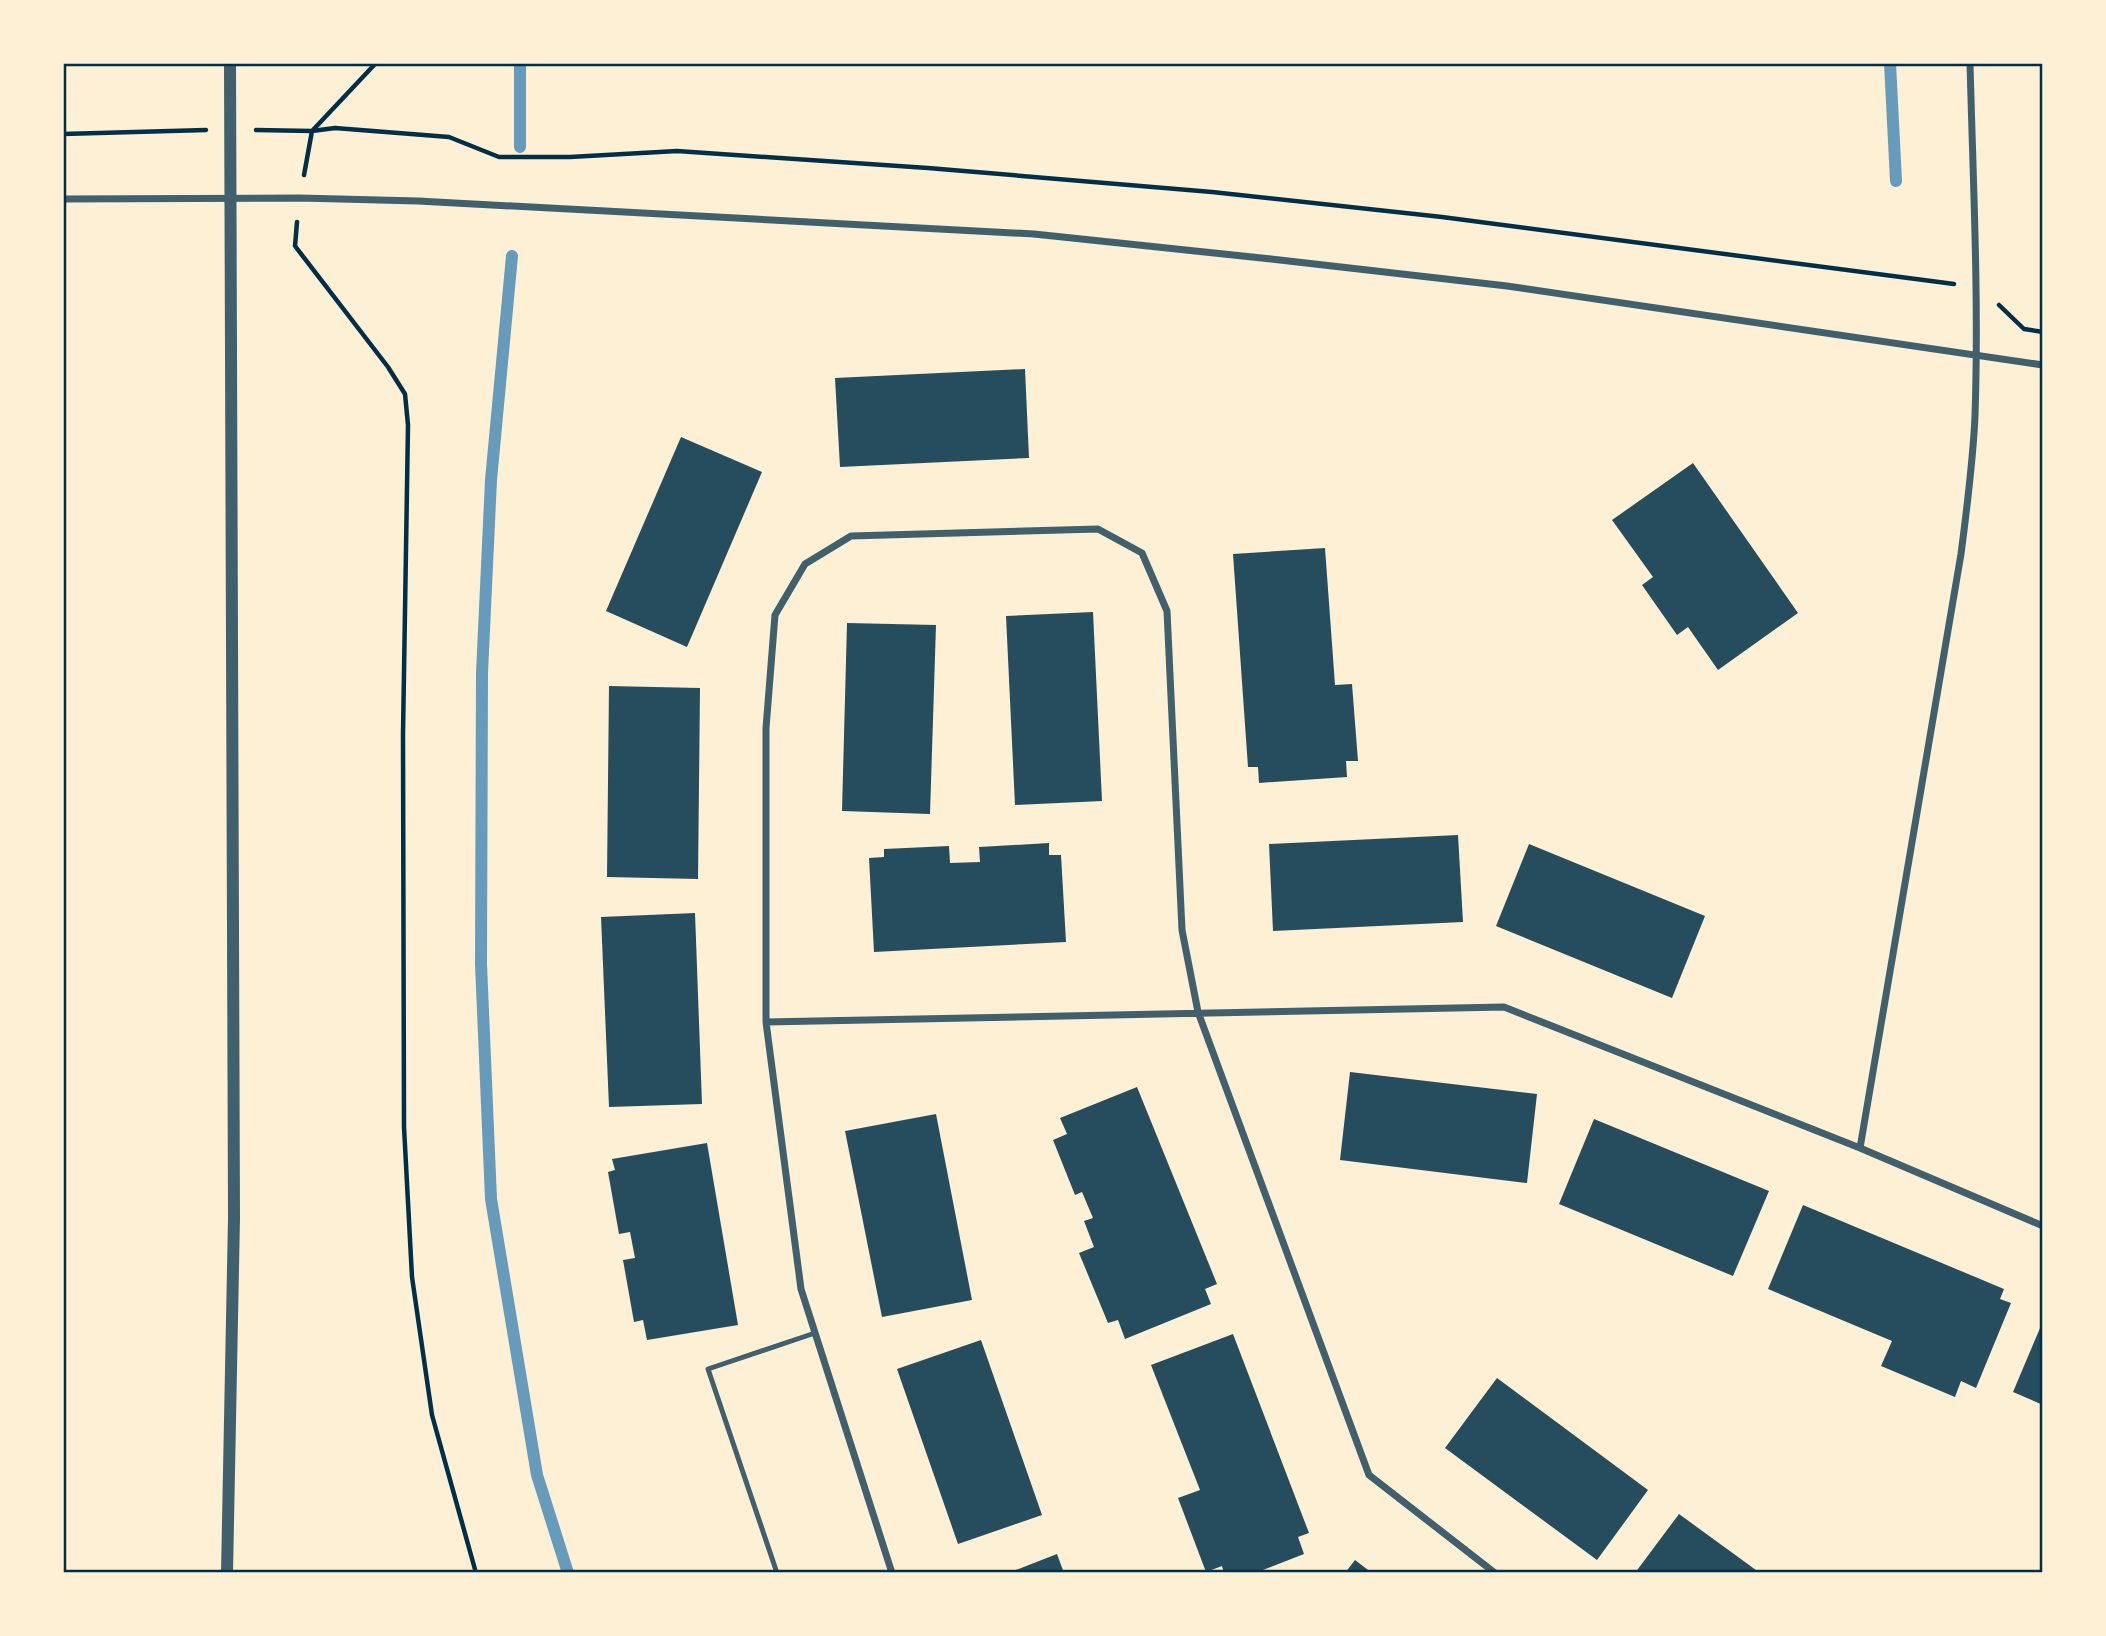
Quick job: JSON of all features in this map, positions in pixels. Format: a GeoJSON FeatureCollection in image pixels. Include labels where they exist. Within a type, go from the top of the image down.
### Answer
{"type":"FeatureCollection","features":[{"type":"Feature","properties":{"kind":"street"},"geometry":{"type":"LineString","coordinates":[[228,1573],[234,1218],[230,63]]}},
{"type":"Feature","properties":{"kind":"street"},"geometry":{"type":"LineString","coordinates":[[1860,1148],[1961,554],[1971,468],[1976,355],[1970,63]]}},
{"type":"Feature","properties":{"kind":"street"},"geometry":{"type":"LineString","coordinates":[[63,199],[300,198],[418,201],[1034,234],[1507,286],[2043,365]]}},
{"type":"Feature","properties":{"kind":"street"},"geometry":{"type":"LineString","coordinates":[[892,1573],[801,1289],[766,1021],[766,728],[775,615],[805,564],[851,536],[1098,529],[1142,553],[1167,611],[1182,930],[1198,1012],[1369,1475],[1495,1573]]}},
{"type":"Feature","properties":{"kind":"street"},"geometry":{"type":"LineString","coordinates":[[766,1021],[1504,1007],[1860,1148],[2043,1226]]}},
{"type":"Feature","properties":{"kind":"lane"},"geometry":{"type":"LineString","coordinates":[[777,1573],[708,1369],[815,1333]]}},
{"type":"Feature","properties":{"kind":"path"},"geometry":{"type":"LineString","coordinates":[[376,63],[312,131],[295,246],[388,367],[405,394],[408,425],[404,736],[404,1127],[412,1277],[432,1415],[476,1573]]}},
{"type":"Feature","properties":{"kind":"path"},"geometry":{"type":"LineString","coordinates":[[63,134],[312,131],[335,128],[449,137],[499,157],[570,157],[677,151],[902,166],[1212,192],[1442,217],[1996,289],[1997,302],[2024,329],[2043,332]]}},
{"type":"Feature","properties":{"kind":"building"},"geometry":{"type":"Polygon","coordinates":[[[1025,369],[1029,458],[840,467],[835,378],[1025,369]]]}},
{"type":"Feature","properties":{"kind":"building"},"geometry":{"type":"Polygon","coordinates":[[[681,437],[762,472],[687,647],[606,611],[681,437]]]}},
{"type":"Feature","properties":{"kind":"building"},"geometry":{"type":"Polygon","coordinates":[[[1693,463],[1798,613],[1718,670],[1688,627],[1677,635],[1642,585],[1653,577],[1612,520],[1693,463]]]}},
{"type":"Feature","properties":{"kind":"building"},"geometry":{"type":"Polygon","coordinates":[[[1325,548],[1335,685],[1352,684],[1358,761],[1346,761],[1347,777],[1259,783],[1258,767],[1248,767],[1233,554],[1325,548]]]}},
{"type":"Feature","properties":{"kind":"building"},"geometry":{"type":"Polygon","coordinates":[[[1093,612],[1102,801],[1015,805],[1006,616],[1093,612]]]}},
{"type":"Feature","properties":{"kind":"building"},"geometry":{"type":"Polygon","coordinates":[[[847,623],[936,625],[930,814],[842,811],[847,623]]]}},
{"type":"Feature","properties":{"kind":"building"},"geometry":{"type":"Polygon","coordinates":[[[609,686],[700,688],[698,879],[607,877],[609,686]]]}},
{"type":"Feature","properties":{"kind":"building"},"geometry":{"type":"Polygon","coordinates":[[[1458,835],[1463,922],[1273,931],[1269,844],[1458,835]]]}},
{"type":"Feature","properties":{"kind":"building"},"geometry":{"type":"Polygon","coordinates":[[[1049,843],[1049,855],[1061,855],[1066,942],[874,952],[869,858],[884,857],[884,849],[949,846],[950,863],[980,862],[979,847],[1049,843]]]}},
{"type":"Feature","properties":{"kind":"building"},"geometry":{"type":"Polygon","coordinates":[[[1529,844],[1705,916],[1672,998],[1496,926],[1529,844]]]}},
{"type":"Feature","properties":{"kind":"building"},"geometry":{"type":"Polygon","coordinates":[[[695,913],[702,1104],[609,1107],[601,917],[695,913]]]}},
{"type":"Feature","properties":{"kind":"building"},"geometry":{"type":"Polygon","coordinates":[[[1350,1072],[1537,1094],[1527,1183],[1340,1160],[1350,1072]]]}},
{"type":"Feature","properties":{"kind":"building"},"geometry":{"type":"Polygon","coordinates":[[[1137,1087],[1217,1284],[1205,1289],[1211,1304],[1125,1339],[1118,1320],[1108,1323],[1079,1253],[1094,1247],[1084,1221],[1093,1218],[1082,1192],[1075,1195],[1053,1140],[1067,1134],[1060,1118],[1137,1087]]]}},
{"type":"Feature","properties":{"kind":"building"},"geometry":{"type":"Polygon","coordinates":[[[936,1114],[972,1300],[882,1317],[845,1131],[936,1114]]]}},
{"type":"Feature","properties":{"kind":"building"},"geometry":{"type":"Polygon","coordinates":[[[1594,1119],[1769,1191],[1733,1276],[1559,1204],[1594,1119]]]}},
{"type":"Feature","properties":{"kind":"building"},"geometry":{"type":"Polygon","coordinates":[[[707,1143],[738,1325],[647,1340],[643,1320],[634,1322],[623,1260],[635,1258],[630,1232],[619,1234],[608,1172],[615,1170],[612,1159],[707,1143]]]}},
{"type":"Feature","properties":{"kind":"building"},"geometry":{"type":"Polygon","coordinates":[[[1803,1205],[2004,1289],[2000,1299],[2011,1303],[1976,1388],[1961,1381],[1955,1397],[1881,1366],[1892,1341],[1768,1289],[1803,1205]]]}},
{"type":"Feature","properties":{"kind":"building"},"geometry":{"type":"Polygon","coordinates":[[[2043,1321],[2043,1405],[2013,1392],[2043,1321]]]}},
{"type":"Feature","properties":{"kind":"building"},"geometry":{"type":"Polygon","coordinates":[[[1233,1334],[1309,1533],[1298,1537],[1304,1554],[1255,1573],[1224,1573],[1222,1566],[1206,1572],[1178,1498],[1200,1490],[1151,1365],[1233,1334]]]}},
{"type":"Feature","properties":{"kind":"building"},"geometry":{"type":"Polygon","coordinates":[[[981,1340],[1042,1515],[958,1544],[897,1369],[981,1340]]]}},
{"type":"Feature","properties":{"kind":"building"},"geometry":{"type":"Polygon","coordinates":[[[1497,1378],[1648,1490],[1597,1560],[1445,1448],[1497,1378]]]}},
{"type":"Feature","properties":{"kind":"building"},"geometry":{"type":"Polygon","coordinates":[[[1679,1514],[1760,1573],[1635,1573],[1679,1514]]]}},
{"type":"Feature","properties":{"kind":"building"},"geometry":{"type":"Polygon","coordinates":[[[1057,1554],[1064,1573],[1008,1573],[1057,1554]]]}},
{"type":"Feature","properties":{"kind":"building"},"geometry":{"type":"Polygon","coordinates":[[[1355,1560],[1372,1573],[1345,1573],[1355,1560]]]}},
{"type":"Feature","properties":{"kind":"waterway"},"geometry":{"type":"LineString","coordinates":[[520,63],[520,147]]}},
{"type":"Feature","properties":{"kind":"waterway"},"geometry":{"type":"LineString","coordinates":[[1890,63],[1896,181]]}},
{"type":"Feature","properties":{"kind":"waterway"},"geometry":{"type":"LineString","coordinates":[[512,256],[491,480],[482,673],[481,964],[491,1199],[537,1475],[568,1573]]}}]}
